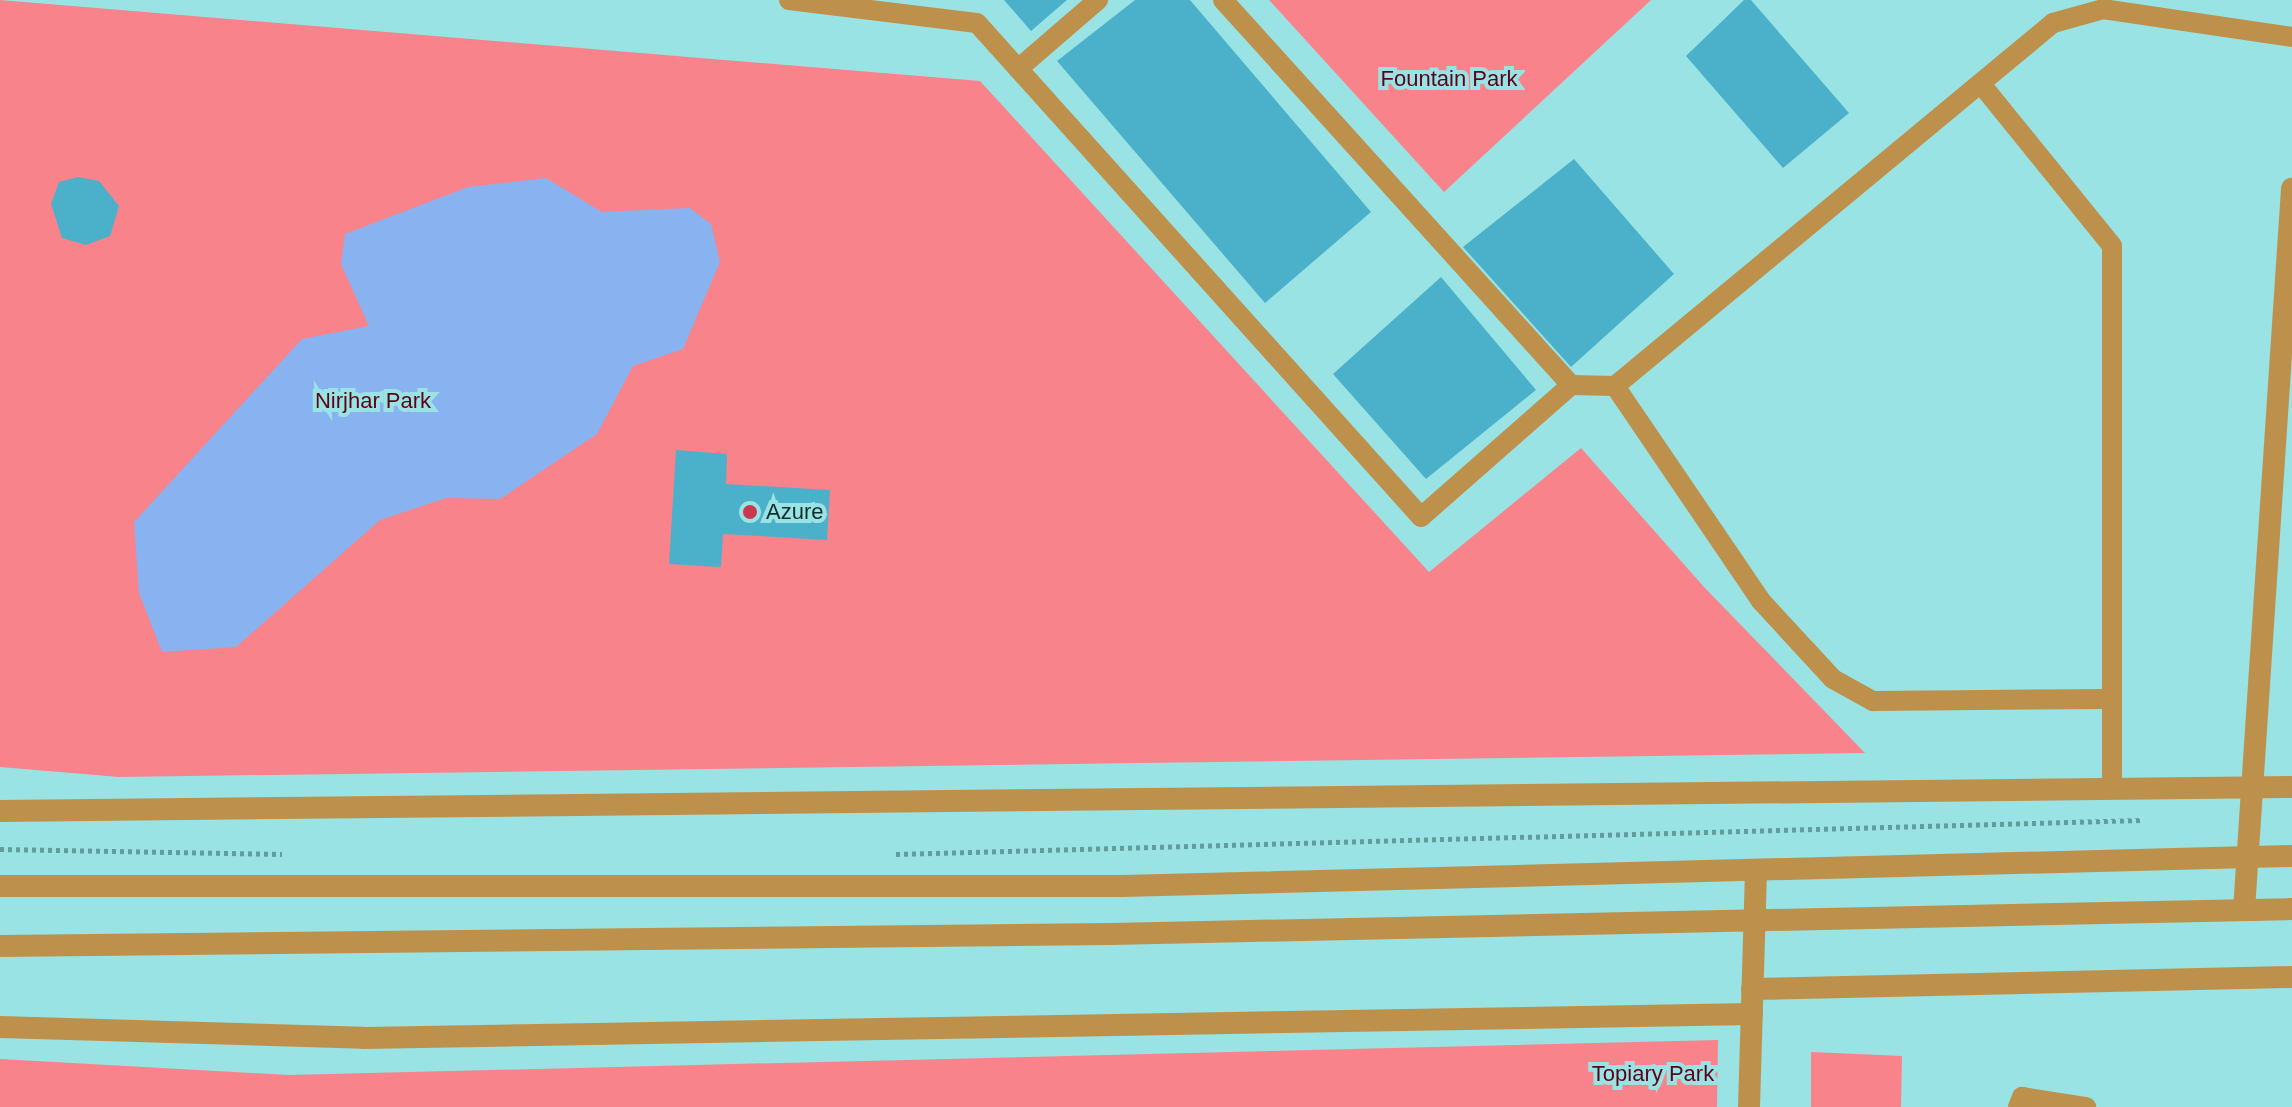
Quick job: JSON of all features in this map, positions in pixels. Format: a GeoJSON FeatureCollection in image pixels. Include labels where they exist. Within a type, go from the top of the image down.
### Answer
{"type":"FeatureCollection","features":[{"type":"Feature","properties":{"kind":"street"},"geometry":{"type":"LineString","coordinates":[[2244,910],[2292,189]]}},
{"type":"Feature","properties":{"kind":"street"},"geometry":{"type":"LineString","coordinates":[[0,811],[2292,787]]}},
{"type":"Feature","properties":{"kind":"street"},"geometry":{"type":"LineString","coordinates":[[0,886],[1122,886],[2292,856]]}},
{"type":"Feature","properties":{"kind":"street"},"geometry":{"type":"LineString","coordinates":[[1749,1107],[1756,870]]}},
{"type":"Feature","properties":{"kind":"street"},"geometry":{"type":"LineString","coordinates":[[0,946],[1754,921],[2292,909]]}},
{"type":"Feature","properties":{"kind":"street"},"geometry":{"type":"LineString","coordinates":[[1752,989],[2292,977]]}},
{"type":"Feature","properties":{"kind":"street"},"geometry":{"type":"LineString","coordinates":[[0,1027],[363,1038],[1752,1014]]}},
{"type":"Feature","properties":{"kind":"lane"},"geometry":{"type":"LineString","coordinates":[[789,0],[977,23],[1421,517],[1571,385],[1615,386],[2053,23],[2103,9],[2292,37]]}},
{"type":"Feature","properties":{"kind":"lane"},"geometry":{"type":"LineString","coordinates":[[1018,69],[1098,0]]}},
{"type":"Feature","properties":{"kind":"lane"},"geometry":{"type":"LineString","coordinates":[[1223,0],[1571,385]]}},
{"type":"Feature","properties":{"kind":"lane"},"geometry":{"type":"LineString","coordinates":[[1981,84],[2112,246],[2112,789]]}},
{"type":"Feature","properties":{"kind":"lane"},"geometry":{"type":"LineString","coordinates":[[1615,386],[1761,601],[1833,679],[1873,701],[2110,699]]}},
{"type":"Feature","properties":{"kind":"lane"},"geometry":{"type":"LineString","coordinates":[[2018,1107],[2022,1097],[2086,1107]]}},
{"type":"Feature","properties":{"kind":"path"},"geometry":{"type":"LineString","coordinates":[[891,854],[2147,820]]}},
{"type":"Feature","properties":{"kind":"path"},"geometry":{"type":"LineString","coordinates":[[0,849],[287,854]]}},
{"type":"Feature","properties":{"kind":"green space","name":"Nirjhar Park"},"geometry":{"type":"Polygon","coordinates":[[[0,0],[980,81],[1429,572],[1581,448],[1704,587],[1865,753],[119,777],[0,767],[0,0]]]}},
{"type":"Feature","properties":{"kind":"green space","name":"Fountain Park"},"geometry":{"type":"Polygon","coordinates":[[[1269,0],[1651,0],[1444,192],[1269,0]]]}},
{"type":"Feature","properties":{"kind":"green space","name":"Topiary Park"},"geometry":{"type":"Polygon","coordinates":[[[1718,1040],[1717,1107],[0,1107],[0,1059],[289,1075],[1718,1040]]]}},
{"type":"Feature","properties":{"kind":"green space"},"geometry":{"type":"Polygon","coordinates":[[[1811,1052],[1902,1056],[1901,1107],[1811,1107],[1811,1052]]]}},
{"type":"Feature","properties":{"kind":"water"},"geometry":{"type":"Polygon","coordinates":[[[546,178],[602,212],[690,208],[711,224],[720,262],[683,349],[633,366],[597,434],[500,499],[446,498],[380,520],[236,647],[162,652],[139,593],[134,522],[302,339],[369,326],[341,264],[345,234],[468,187],[546,178]]]}},
{"type":"Feature","properties":{"kind":"building"},"geometry":{"type":"Polygon","coordinates":[[[1004,0],[1067,0],[1031,31],[1004,0]]]}},
{"type":"Feature","properties":{"kind":"building"},"geometry":{"type":"Polygon","coordinates":[[[1135,0],[1190,0],[1371,212],[1265,303],[1057,61],[1135,0]]]}},
{"type":"Feature","properties":{"kind":"building"},"geometry":{"type":"Polygon","coordinates":[[[1744,0],[1751,0],[1849,113],[1783,168],[1686,56],[1744,0]]]}},
{"type":"Feature","properties":{"kind":"building"},"geometry":{"type":"Polygon","coordinates":[[[1574,159],[1674,274],[1571,367],[1463,247],[1574,159]]]}},
{"type":"Feature","properties":{"kind":"building"},"geometry":{"type":"Polygon","coordinates":[[[78,177],[99,181],[119,206],[110,236],[86,245],[62,238],[51,204],[59,182],[78,177]]]}},
{"type":"Feature","properties":{"kind":"building"},"geometry":{"type":"Polygon","coordinates":[[[1441,277],[1536,390],[1426,479],[1333,374],[1441,277]]]}},
{"type":"Feature","properties":{"kind":"building","name":"Azure"},"geometry":{"type":"Polygon","coordinates":[[[676,450],[727,454],[726,484],[830,490],[827,540],[723,534],[721,567],[669,564],[676,450]]]}},
{"type":"Feature","properties":{"kind":"place","name":"Azure"},"geometry":{"type":"Point","coordinates":[750,512]}}]}
